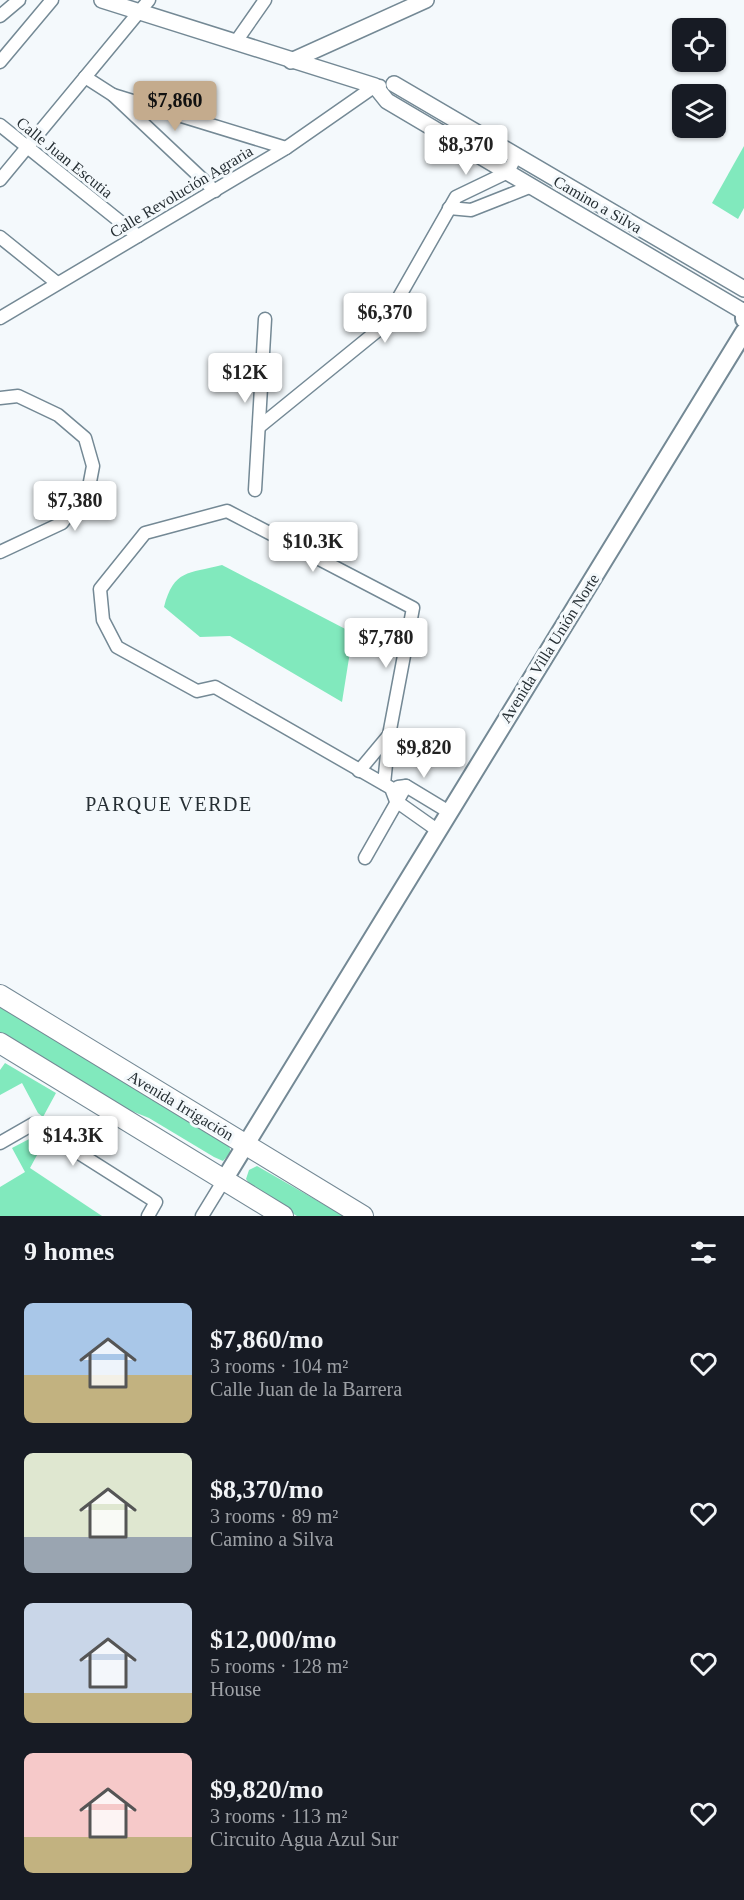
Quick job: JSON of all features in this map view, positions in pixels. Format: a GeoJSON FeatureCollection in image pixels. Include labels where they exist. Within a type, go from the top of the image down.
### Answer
{"type":"FeatureCollection","features":[{"type":"Feature","properties":{"kind":"main road"},"geometry":{"type":"LineString","coordinates":[[744,312],[744,319]]}},
{"type":"Feature","properties":{"kind":"main road","name":"Avenida Villa Unión Norte"},"geometry":{"type":"LineString","coordinates":[[224,1180],[744,332]]}},
{"type":"Feature","properties":{"kind":"main road","name":"Avenida Irrigación"},"geometry":{"type":"LineString","coordinates":[[0,995],[363,1216]]}},
{"type":"Feature","properties":{"kind":"main road"},"geometry":{"type":"LineString","coordinates":[[0,1043],[283,1216]]}},
{"type":"Feature","properties":{"kind":"street"},"geometry":{"type":"LineString","coordinates":[[0,16],[19,0]]}},
{"type":"Feature","properties":{"kind":"street"},"geometry":{"type":"LineString","coordinates":[[0,62],[52,0]]}},
{"type":"Feature","properties":{"kind":"street"},"geometry":{"type":"LineString","coordinates":[[102,0],[375,86],[394,84],[744,289]]}},
{"type":"Feature","properties":{"kind":"street"},"geometry":{"type":"LineString","coordinates":[[0,180],[149,0]]}},
{"type":"Feature","properties":{"kind":"street"},"geometry":{"type":"LineString","coordinates":[[235,43],[265,0]]}},
{"type":"Feature","properties":{"kind":"street"},"geometry":{"type":"LineString","coordinates":[[291,61],[415,2]]}},
{"type":"Feature","properties":{"kind":"street"},"geometry":{"type":"LineString","coordinates":[[86,77],[113,95],[215,191]]}},
{"type":"Feature","properties":{"kind":"street","name":"Calle Revolución Agraria"},"geometry":{"type":"LineString","coordinates":[[0,318],[286,148],[375,86]]}},
{"type":"Feature","properties":{"kind":"street","name":"Camino a Silva"},"geometry":{"type":"LineString","coordinates":[[375,86],[387,101],[744,312]]}},
{"type":"Feature","properties":{"kind":"street"},"geometry":{"type":"LineString","coordinates":[[113,95],[286,148]]}},
{"type":"Feature","properties":{"kind":"street","name":"Calle Juan Escutia"},"geometry":{"type":"LineString","coordinates":[[0,125],[138,236]]}},
{"type":"Feature","properties":{"kind":"street"},"geometry":{"type":"LineString","coordinates":[[259,427],[382,327],[456,197],[508,172],[516,156]]}},
{"type":"Feature","properties":{"kind":"street"},"geometry":{"type":"LineString","coordinates":[[558,201],[567,185]]}},
{"type":"Feature","properties":{"kind":"street"},"geometry":{"type":"LineString","coordinates":[[449,208],[471,210],[532,186]]}},
{"type":"Feature","properties":{"kind":"street"},"geometry":{"type":"LineString","coordinates":[[640,249],[650,233]]}},
{"type":"Feature","properties":{"kind":"street"},"geometry":{"type":"LineString","coordinates":[[0,237],[57,283]]}},
{"type":"Feature","properties":{"kind":"street"},"geometry":{"type":"LineString","coordinates":[[255,490],[265,319]]}},
{"type":"Feature","properties":{"kind":"street"},"geometry":{"type":"LineString","coordinates":[[0,398],[18,396],[58,415],[85,438],[93,466],[89,487],[62,524],[0,552]]}},
{"type":"Feature","properties":{"kind":"street"},"geometry":{"type":"LineString","coordinates":[[437,830],[396,801],[388,786],[389,735],[413,608],[227,511],[145,533],[100,589],[103,620],[117,647],[196,691],[215,687],[359,771],[388,786],[406,786],[449,812]]}},
{"type":"Feature","properties":{"kind":"street"},"geometry":{"type":"LineString","coordinates":[[359,771],[389,735]]}},
{"type":"Feature","properties":{"kind":"street"},"geometry":{"type":"LineString","coordinates":[[365,858],[406,786]]}},
{"type":"Feature","properties":{"kind":"street"},"geometry":{"type":"LineString","coordinates":[[0,1143],[33,1124],[156,1202],[148,1216]]}},
{"type":"Feature","properties":{"kind":"street"},"geometry":{"type":"LineString","coordinates":[[202,1216],[224,1180]]}},
{"type":"Feature","properties":{"kind":"green space"},"geometry":{"type":"Polygon","coordinates":[[[744,146],[744,208],[738,219],[712,203],[744,146]]]}},
{"type":"Feature","properties":{"kind":"green space"},"geometry":{"type":"Polygon","coordinates":[[[222,565],[353,633],[342,702],[230,636],[200,637],[164,607],[172,586],[178,579],[191,572],[222,565]]]}},
{"type":"Feature","properties":{"kind":"green space"},"geometry":{"type":"Polygon","coordinates":[[[0,1004],[228,1143],[231,1152],[223,1161],[214,1157],[149,1118],[119,1106],[0,1034],[0,1004]]]}},
{"type":"Feature","properties":{"kind":"green space"},"geometry":{"type":"Polygon","coordinates":[[[5,1063],[56,1093],[43,1117],[38,1113],[22,1083],[0,1095],[0,1070],[5,1063]]]}},
{"type":"Feature","properties":{"kind":"green space"},"geometry":{"type":"Polygon","coordinates":[[[33,1137],[43,1144],[30,1168],[102,1216],[0,1216],[0,1187],[25,1172],[12,1148],[33,1137]]]}},
{"type":"Feature","properties":{"kind":"green space"},"geometry":{"type":"Polygon","coordinates":[[[257,1166],[344,1216],[297,1216],[254,1190],[246,1179],[249,1170],[257,1166]]]}},
{"type":"Feature","properties":{"kind":"district","name":"PARQUE VERDE"},"geometry":{"type":"Point","coordinates":[169,804]}}]}
